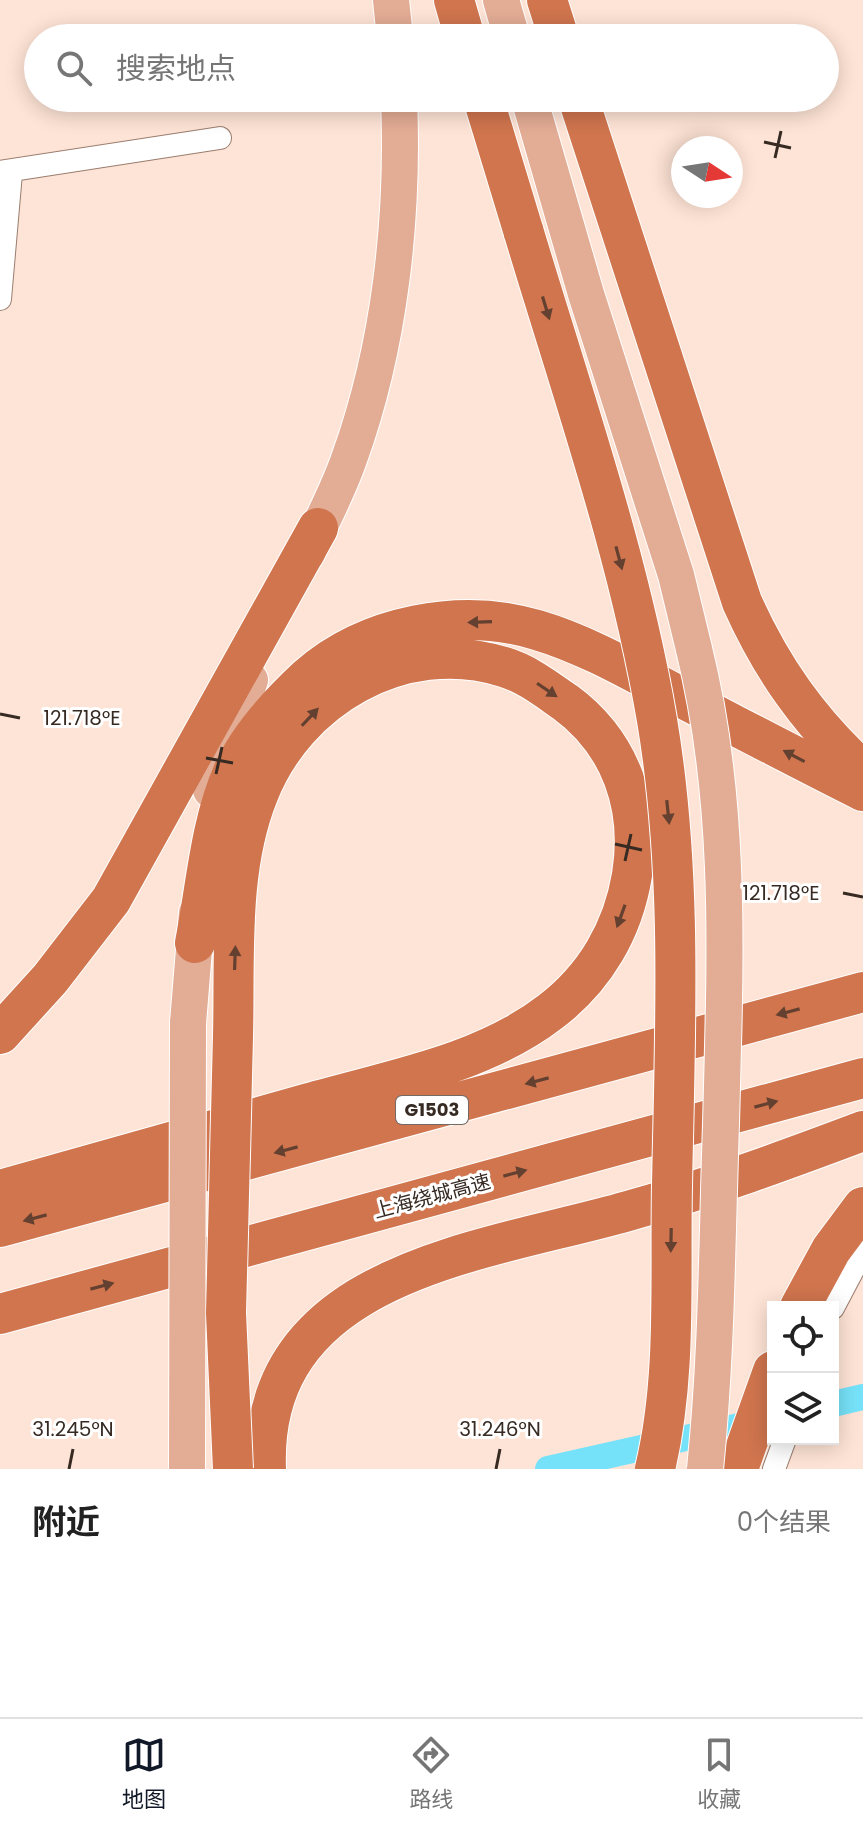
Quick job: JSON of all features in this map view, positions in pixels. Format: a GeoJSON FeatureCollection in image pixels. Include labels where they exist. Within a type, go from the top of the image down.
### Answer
{"type":"FeatureCollection","features":[{"type":"Feature","properties":{"kind":"highway"},"geometry":{"type":"LineString","coordinates":[[454,0],[461,24]]}},
{"type":"Feature","properties":{"kind":"highway"},"geometry":{"type":"LineString","coordinates":[[547,0],[555,24]]}},
{"type":"Feature","properties":{"kind":"highway"},"geometry":{"type":"LineString","coordinates":[[487,112],[623,575],[657,720],[669,815],[676,972],[670,1378],[655,1469]]}},
{"type":"Feature","properties":{"kind":"highway"},"geometry":{"type":"LineString","coordinates":[[583,112],[742,602],[761,645],[794,697],[824,735],[863,771]]}},
{"type":"Feature","properties":{"kind":"highway"},"geometry":{"type":"LineString","coordinates":[[1,1033],[50,979],[111,900],[318,528]]}},
{"type":"Feature","properties":{"kind":"highway"},"geometry":{"type":"LineString","coordinates":[[195,943],[220,809],[234,770],[260,729],[295,689],[331,657],[376,635],[423,624],[493,621],[534,629],[589,649],[863,791]]}},
{"type":"Feature","properties":{"kind":"highway"},"geometry":{"type":"LineString","coordinates":[[0,1190],[409,1075],[494,1045],[552,1010],[580,987],[597,965],[623,917],[630,887],[636,848],[628,800],[621,768],[601,734],[582,715],[532,680],[506,667],[477,661],[426,660],[401,665],[343,690],[315,711],[273,763],[249,820],[237,903],[233,1036],[226,1313],[233,1469]]}},
{"type":"Feature","properties":{"kind":"highway","name":"G1503"},"geometry":{"type":"LineString","coordinates":[[0,1227],[863,992]]}},
{"type":"Feature","properties":{"kind":"highway","name":"上海绕城高速"},"geometry":{"type":"LineString","coordinates":[[0,1314],[863,1078]]}},
{"type":"Feature","properties":{"kind":"highway"},"geometry":{"type":"LineString","coordinates":[[266,1450],[277,1387],[305,1344],[346,1304],[372,1288],[442,1261],[631,1211],[863,1131]]}},
{"type":"Feature","properties":{"kind":"highway"},"geometry":{"type":"LineString","coordinates":[[803,1301],[831,1250],[863,1207]]}},
{"type":"Feature","properties":{"kind":"highway"},"geometry":{"type":"LineString","coordinates":[[738,1469],[772,1373]]}},
{"type":"Feature","properties":{"kind":"main road"},"geometry":{"type":"LineString","coordinates":[[391,0],[394,24]]}},
{"type":"Feature","properties":{"kind":"main road"},"geometry":{"type":"LineString","coordinates":[[501,0],[508,24]]}},
{"type":"Feature","properties":{"kind":"main road"},"geometry":{"type":"LineString","coordinates":[[187,1469],[188,1023],[211,789],[237,710],[349,459],[372,378],[389,293],[401,146],[400,112]]}},
{"type":"Feature","properties":{"kind":"main road"},"geometry":{"type":"LineString","coordinates":[[533,112],[676,575],[708,703],[718,775],[724,830],[725,973],[714,1372],[704,1461]]}},
{"type":"Feature","properties":{"kind":"street"},"geometry":{"type":"LineString","coordinates":[[0,299],[6,172],[220,138]]}},
{"type":"Feature","properties":{"kind":"street"},"geometry":{"type":"LineString","coordinates":[[837,1301],[863,1251]]}},
{"type":"Feature","properties":{"kind":"street"},"geometry":{"type":"LineString","coordinates":[[774,1469],[783,1445]]}},
{"type":"Feature","properties":{"kind":"waterway"},"geometry":{"type":"LineString","coordinates":[[839,1403],[863,1397]]}},
{"type":"Feature","properties":{"kind":"waterway"},"geometry":{"type":"LineString","coordinates":[[548,1469],[766,1420]]}}]}
